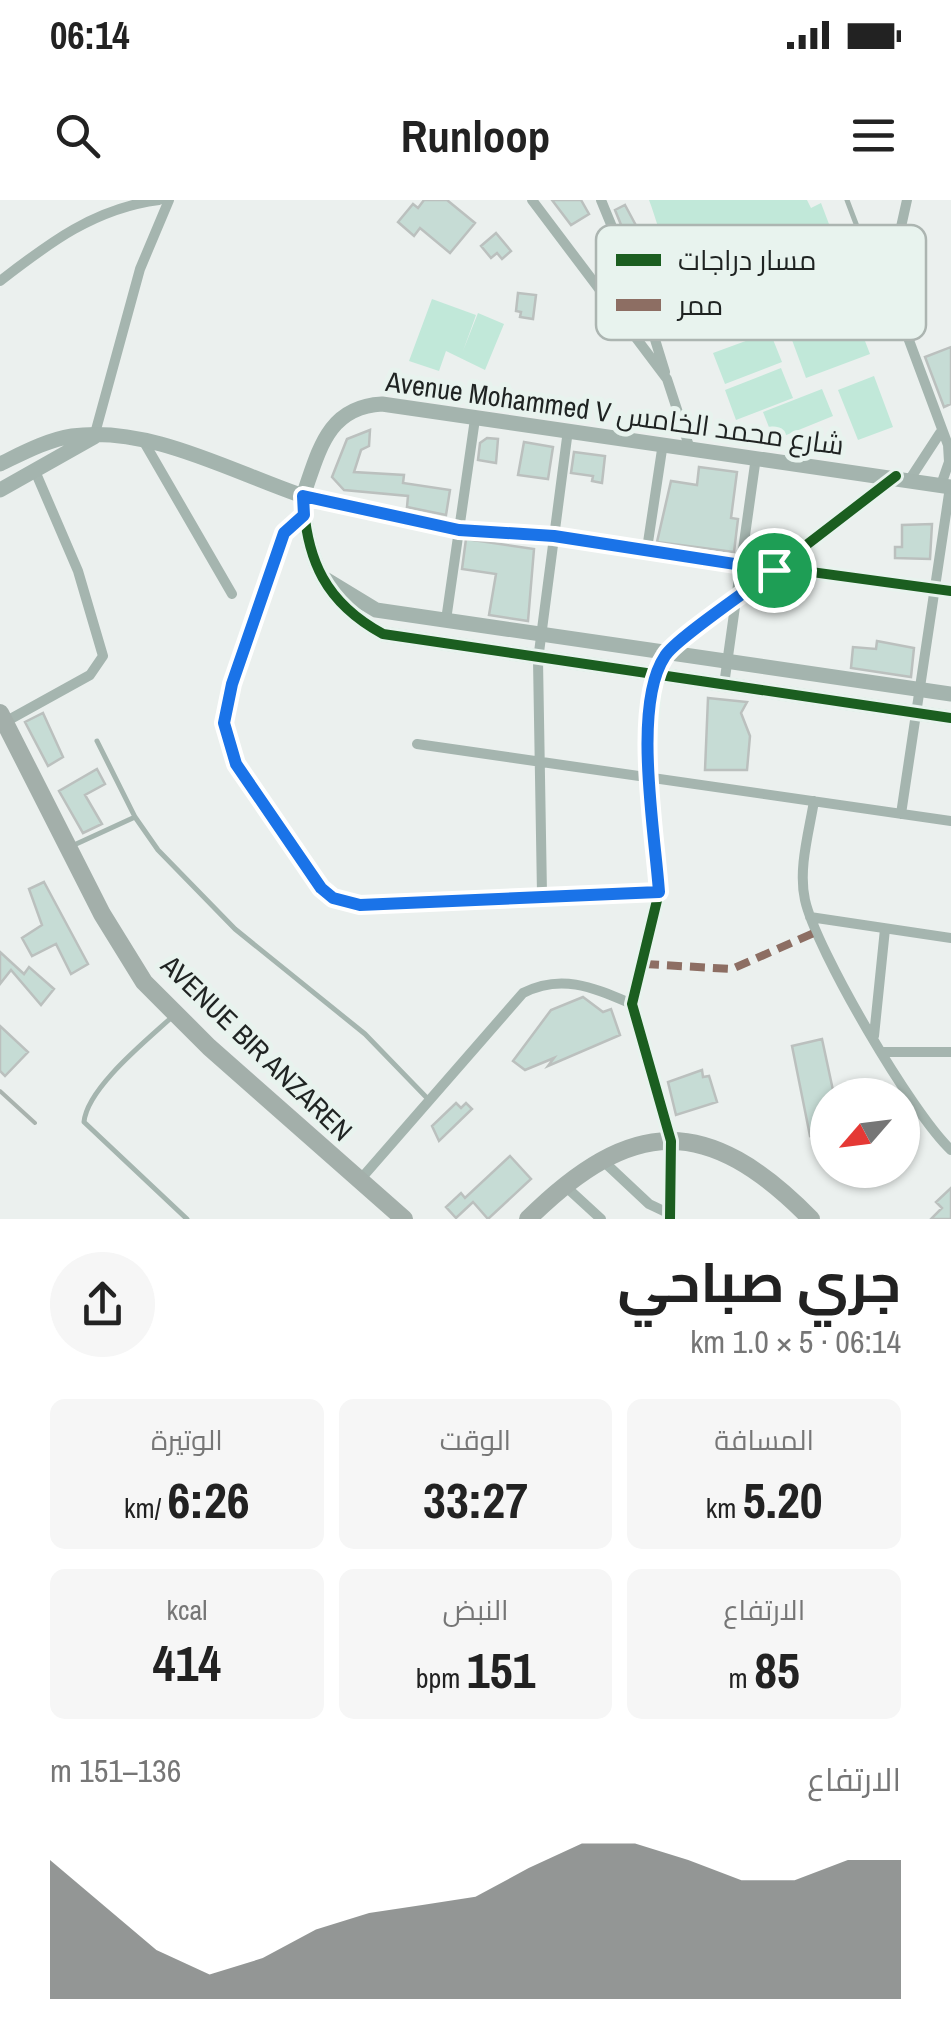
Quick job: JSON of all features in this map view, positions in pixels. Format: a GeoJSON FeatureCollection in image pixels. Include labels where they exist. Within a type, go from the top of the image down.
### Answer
{"type":"FeatureCollection","features":[{"type":"Feature","properties":{"kind":"main road","name":"AVENUE BIR ANZAREN"},"geometry":{"type":"LineString","coordinates":[[2,718],[8,747],[131,964],[174,1015],[404,1219]]}},
{"type":"Feature","properties":{"kind":"main road"},"geometry":{"type":"LineString","coordinates":[[532,1218],[563,1184],[601,1158],[671,1141],[727,1153],[749,1164],[811,1219]]}},
{"type":"Feature","properties":{"kind":"main road","name":"AVENUE BIR ANZAREN"},"geometry":{"type":"LineString","coordinates":[[379,1200],[394,1219]]}},
{"type":"Feature","properties":{"kind":"street"},"geometry":{"type":"LineString","coordinates":[[0,281],[54,239],[92,218],[159,200]]}},
{"type":"Feature","properties":{"kind":"street"},"geometry":{"type":"LineString","coordinates":[[0,490],[94,437],[140,269],[169,200]]}},
{"type":"Feature","properties":{"kind":"street"},"geometry":{"type":"LineString","coordinates":[[532,200],[596,285]]}},
{"type":"Feature","properties":{"kind":"street"},"geometry":{"type":"LineString","coordinates":[[601,200],[611,225]]}},
{"type":"Feature","properties":{"kind":"street"},"geometry":{"type":"LineString","coordinates":[[901,225],[907,200]]}},
{"type":"Feature","properties":{"kind":"street"},"geometry":{"type":"LineString","coordinates":[[638,340],[667,379]]}},
{"type":"Feature","properties":{"kind":"street"},"geometry":{"type":"LineString","coordinates":[[655,340],[689,446]]}},
{"type":"Feature","properties":{"kind":"street"},"geometry":{"type":"LineString","coordinates":[[901,814],[949,462],[948,445],[940,433],[908,340]]}},
{"type":"Feature","properties":{"kind":"street","name":"Avenue Mohammed V شارع محمد الخامس"},"geometry":{"type":"LineString","coordinates":[[303,496],[329,428],[355,408],[382,404],[689,446],[947,487]]}},
{"type":"Feature","properties":{"kind":"street"},"geometry":{"type":"LineString","coordinates":[[446,620],[474,419]]}},
{"type":"Feature","properties":{"kind":"street"},"geometry":{"type":"LineString","coordinates":[[542,894],[538,660],[568,430]]}},
{"type":"Feature","properties":{"kind":"street"},"geometry":{"type":"LineString","coordinates":[[601,1158],[649,1204],[670,1216],[671,1141],[632,1004],[659,892],[648,777],[654,678],[666,652],[903,478],[940,433]]}},
{"type":"Feature","properties":{"kind":"street"},"geometry":{"type":"LineString","coordinates":[[0,464],[54,441],[94,437],[144,442],[303,496],[459,530],[554,536],[774,570],[951,591]]}},
{"type":"Feature","properties":{"kind":"street"},"geometry":{"type":"LineString","coordinates":[[144,442],[232,594]]}},
{"type":"Feature","properties":{"kind":"street"},"geometry":{"type":"LineString","coordinates":[[646,550],[662,443]]}},
{"type":"Feature","properties":{"kind":"street"},"geometry":{"type":"LineString","coordinates":[[724,686],[756,458]]}},
{"type":"Feature","properties":{"kind":"street"},"geometry":{"type":"LineString","coordinates":[[2,718],[90,676],[103,656],[78,571],[36,471]]}},
{"type":"Feature","properties":{"kind":"street"},"geometry":{"type":"LineString","coordinates":[[303,496],[304,515],[321,576],[342,608],[384,634],[654,678],[951,718]]}},
{"type":"Feature","properties":{"kind":"street"},"geometry":{"type":"LineString","coordinates":[[304,515],[284,533],[226,702],[224,723],[236,764],[321,888],[333,898],[360,905],[542,894],[659,892]]}},
{"type":"Feature","properties":{"kind":"street"},"geometry":{"type":"LineString","coordinates":[[321,576],[376,610],[951,694]]}},
{"type":"Feature","properties":{"kind":"street"},"geometry":{"type":"LineString","coordinates":[[417,744],[951,821]]}},
{"type":"Feature","properties":{"kind":"street"},"geometry":{"type":"LineString","coordinates":[[814,802],[802,880],[810,917],[909,1098],[951,1150]]}},
{"type":"Feature","properties":{"kind":"street"},"geometry":{"type":"LineString","coordinates":[[810,917],[951,938]]}},
{"type":"Feature","properties":{"kind":"street"},"geometry":{"type":"LineString","coordinates":[[874,1037],[884,929]]}},
{"type":"Feature","properties":{"kind":"street"},"geometry":{"type":"LineString","coordinates":[[358,1182],[516,999],[537,986],[560,981],[632,1004]]}},
{"type":"Feature","properties":{"kind":"street"},"geometry":{"type":"LineString","coordinates":[[882,1052],[951,1052]]}},
{"type":"Feature","properties":{"kind":"street"},"geometry":{"type":"LineString","coordinates":[[563,1184],[601,1219]]}},
{"type":"Feature","properties":{"kind":"lane"},"geometry":{"type":"LineString","coordinates":[[848,200],[857,225]]}},
{"type":"Feature","properties":{"kind":"lane"},"geometry":{"type":"LineString","coordinates":[[97,741],[136,818],[158,850],[235,929],[366,1034],[427,1098]]}},
{"type":"Feature","properties":{"kind":"lane"},"geometry":{"type":"LineString","coordinates":[[68,848],[136,818]]}},
{"type":"Feature","properties":{"kind":"lane"},"geometry":{"type":"LineString","coordinates":[[174,1015],[87,1106],[84,1122],[187,1219]]}},
{"type":"Feature","properties":{"kind":"green space"},"geometry":{"type":"Polygon","coordinates":[[[649,200],[807,200],[811,208],[821,203],[829,225],[657,225],[649,200]]]}},
{"type":"Feature","properties":{"kind":"green space"},"geometry":{"type":"Polygon","coordinates":[[[432,299],[476,315],[463,351],[478,313],[504,324],[485,370],[446,351],[439,371],[409,361],[432,299]]]}},
{"type":"Feature","properties":{"kind":"green space"},"geometry":{"type":"Polygon","coordinates":[[[748,340],[773,340],[782,362],[725,384],[713,353],[748,340]]]}},
{"type":"Feature","properties":{"kind":"green space"},"geometry":{"type":"Polygon","coordinates":[[[792,340],[865,340],[870,354],[806,378],[792,340]]]}},
{"type":"Feature","properties":{"kind":"green space"},"geometry":{"type":"Polygon","coordinates":[[[781,368],[793,398],[736,420],[725,390],[781,368]]]}},
{"type":"Feature","properties":{"kind":"green space"},"geometry":{"type":"Polygon","coordinates":[[[874,376],[893,427],[858,440],[838,390],[874,376]]]}},
{"type":"Feature","properties":{"kind":"green space"},"geometry":{"type":"Polygon","coordinates":[[[822,389],[833,416],[774,440],[763,412],[822,389]]]}},
{"type":"Feature","properties":{"kind":"building"},"geometry":{"type":"Polygon","coordinates":[[[424,200],[447,200],[475,223],[450,253],[420,228],[414,236],[398,222],[413,204],[418,208],[424,200]]]}},
{"type":"Feature","properties":{"kind":"building"},"geometry":{"type":"Polygon","coordinates":[[[552,200],[581,200],[589,214],[571,225],[552,200]]]}},
{"type":"Feature","properties":{"kind":"building"},"geometry":{"type":"Polygon","coordinates":[[[625,205],[636,225],[621,225],[615,210],[625,205]]]}},
{"type":"Feature","properties":{"kind":"building"},"geometry":{"type":"Polygon","coordinates":[[[496,233],[511,251],[502,259],[497,253],[491,258],[481,246],[496,233]]]}},
{"type":"Feature","properties":{"kind":"building"},"geometry":{"type":"Polygon","coordinates":[[[518,293],[536,295],[533,319],[520,317],[521,312],[516,311],[518,293]]]}},
{"type":"Feature","properties":{"kind":"building"},"geometry":{"type":"Polygon","coordinates":[[[951,347],[951,404],[944,407],[925,357],[951,347]]]}},
{"type":"Feature","properties":{"kind":"building"},"geometry":{"type":"Polygon","coordinates":[[[370,430],[369,446],[361,450],[354,472],[404,475],[403,483],[450,490],[446,515],[407,507],[408,496],[344,490],[332,477],[347,439],[370,430]]]}},
{"type":"Feature","properties":{"kind":"building"},"geometry":{"type":"Polygon","coordinates":[[[487,438],[498,439],[496,463],[478,460],[480,443],[487,438]]]}},
{"type":"Feature","properties":{"kind":"building"},"geometry":{"type":"Polygon","coordinates":[[[524,442],[553,447],[548,479],[518,475],[524,442]]]}},
{"type":"Feature","properties":{"kind":"building"},"geometry":{"type":"Polygon","coordinates":[[[574,452],[605,456],[602,483],[592,481],[593,476],[571,473],[574,452]]]}},
{"type":"Feature","properties":{"kind":"building"},"geometry":{"type":"Polygon","coordinates":[[[699,467],[737,472],[731,518],[738,519],[734,552],[657,542],[671,481],[697,485],[699,467]]]}},
{"type":"Feature","properties":{"kind":"building"},"geometry":{"type":"Polygon","coordinates":[[[932,524],[930,559],[895,558],[895,547],[902,547],[902,525],[932,524]]]}},
{"type":"Feature","properties":{"kind":"building"},"geometry":{"type":"Polygon","coordinates":[[[466,539],[534,549],[528,621],[489,615],[496,574],[462,569],[466,539]]]}},
{"type":"Feature","properties":{"kind":"building"},"geometry":{"type":"Polygon","coordinates":[[[877,641],[914,648],[911,677],[851,668],[853,647],[876,649],[877,641]]]}},
{"type":"Feature","properties":{"kind":"building"},"geometry":{"type":"Polygon","coordinates":[[[708,698],[747,702],[741,713],[750,736],[747,770],[705,770],[708,698]]]}},
{"type":"Feature","properties":{"kind":"building"},"geometry":{"type":"Polygon","coordinates":[[[43,713],[63,757],[48,766],[25,722],[43,713]]]}},
{"type":"Feature","properties":{"kind":"building"},"geometry":{"type":"Polygon","coordinates":[[[97,769],[105,784],[85,795],[102,824],[83,833],[59,791],[97,769]]]}},
{"type":"Feature","properties":{"kind":"building"},"geometry":{"type":"Polygon","coordinates":[[[44,882],[88,964],[71,974],[56,944],[32,956],[22,938],[42,925],[29,889],[44,882]]]}},
{"type":"Feature","properties":{"kind":"building"},"geometry":{"type":"Polygon","coordinates":[[[0,952],[24,974],[29,967],[54,989],[41,1005],[11,970],[0,984],[0,952]]]}},
{"type":"Feature","properties":{"kind":"building"},"geometry":{"type":"Polygon","coordinates":[[[583,997],[603,1012],[611,1009],[620,1035],[548,1066],[554,1058],[525,1070],[513,1061],[551,1010],[583,997]]]}},
{"type":"Feature","properties":{"kind":"building"},"geometry":{"type":"Polygon","coordinates":[[[0,1026],[28,1052],[5,1076],[0,1071],[0,1026]]]}},
{"type":"Feature","properties":{"kind":"building"},"geometry":{"type":"Polygon","coordinates":[[[822,1039],[830,1078],[810,1078],[810,1136],[792,1046],[822,1039]]]}},
{"type":"Feature","properties":{"kind":"building"},"geometry":{"type":"Polygon","coordinates":[[[702,1070],[703,1077],[709,1076],[717,1102],[676,1115],[668,1082],[702,1070]]]}},
{"type":"Feature","properties":{"kind":"building"},"geometry":{"type":"Polygon","coordinates":[[[456,1103],[461,1108],[466,1103],[472,1109],[439,1141],[432,1126],[456,1103]]]}},
{"type":"Feature","properties":{"kind":"building"},"geometry":{"type":"Polygon","coordinates":[[[510,1156],[531,1179],[488,1219],[473,1202],[456,1218],[446,1207],[461,1193],[465,1198],[510,1156]]]}},
{"type":"Feature","properties":{"kind":"building"},"geometry":{"type":"Polygon","coordinates":[[[951,1188],[951,1219],[931,1219],[942,1208],[936,1202],[951,1188]]]}},
{"type":"Feature","properties":{"kind":"railway"},"geometry":{"type":"LineString","coordinates":[[0,1091],[35,1123]]}},
{"type":"Feature","properties":{"kind":"marked path"},"geometry":{"type":"LineString","coordinates":[[644,964],[732,969],[816,932]]}},
{"type":"Feature","properties":{"kind":"cycle path"},"geometry":{"type":"LineString","coordinates":[[670,1219],[671,1141],[632,1004],[659,892],[648,777],[655,678],[666,653],[896,476]]}},
{"type":"Feature","properties":{"kind":"cycle path"},"geometry":{"type":"LineString","coordinates":[[951,591],[554,537],[459,530],[303,496],[309,541],[323,578],[347,608],[383,634],[951,718]]}},
{"type":"Feature","properties":{"kind":"route"},"geometry":{"type":"LineString","coordinates":[[303,496],[459,530],[554,536],[774,570],[666,652],[654,678],[648,777],[659,892],[542,894],[403,904],[360,905],[342,901],[321,888],[230,751],[224,723],[226,702],[284,533],[304,515],[303,496]]}}]}
